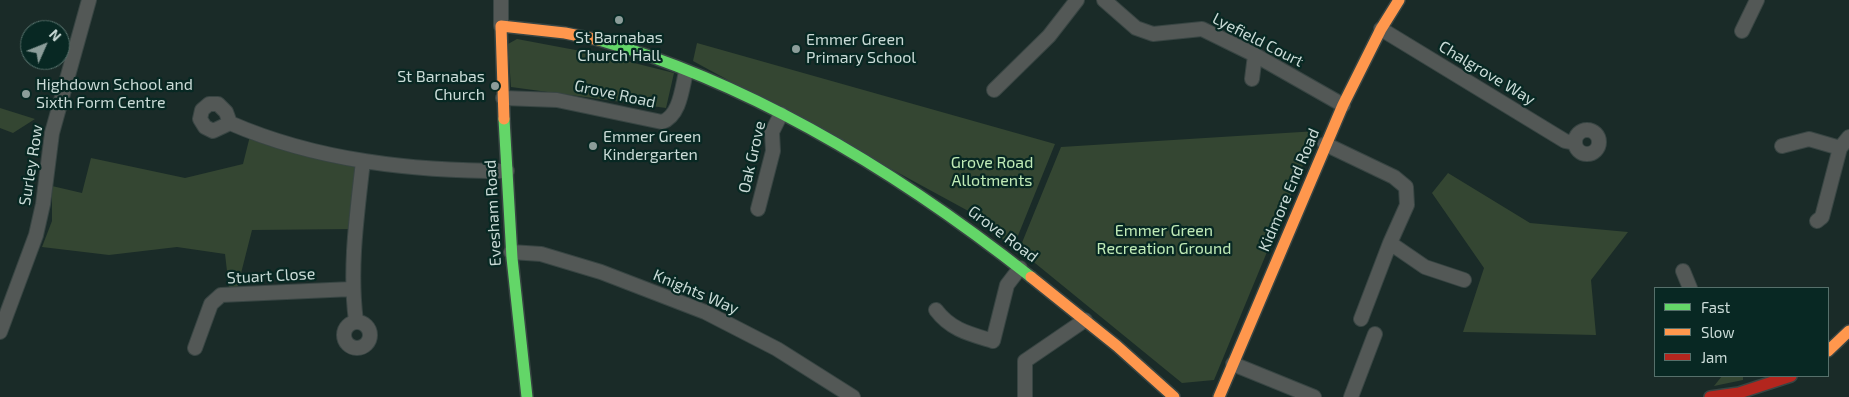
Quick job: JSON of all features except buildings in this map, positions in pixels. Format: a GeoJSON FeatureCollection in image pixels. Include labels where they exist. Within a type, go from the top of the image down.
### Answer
{"type":"FeatureCollection","features":[{"type":"Feature","properties":{"kind":"street","name":"Surley Row"},"geometry":{"type":"LineString","coordinates":[[0,332],[3,317],[36,235],[43,204],[52,133],[89,0]]}},
{"type":"Feature","properties":{"kind":"street"},"geometry":{"type":"LineString","coordinates":[[501,0],[501,26]]}},
{"type":"Feature","properties":{"kind":"street"},"geometry":{"type":"LineString","coordinates":[[994,90],[1049,36],[1077,0]]}},
{"type":"Feature","properties":{"kind":"street","name":"Lyefield Court"},"geometry":{"type":"LineString","coordinates":[[1104,0],[1136,28],[1153,34],[1202,29],[1255,54],[1342,105]]}},
{"type":"Feature","properties":{"kind":"street","name":"Kidmore End Road"},"geometry":{"type":"LineString","coordinates":[[1219,397],[1342,105],[1381,28],[1398,0]]}},
{"type":"Feature","properties":{"kind":"street"},"geometry":{"type":"LineString","coordinates":[[1742,31],[1757,0]]}},
{"type":"Feature","properties":{"kind":"street","name":"Grove Road"},"geometry":{"type":"LineString","coordinates":[[501,26],[546,30],[601,41],[686,72],[781,114],[847,150],[927,200],[1020,268],[1116,344],[1174,397]]}},
{"type":"Feature","properties":{"kind":"street","name":"Evesham Road"},"geometry":{"type":"LineString","coordinates":[[501,26],[511,252],[516,316],[527,397]]}},
{"type":"Feature","properties":{"kind":"street","name":"Chalgrove Way"},"geometry":{"type":"LineString","coordinates":[[1381,28],[1565,141],[1575,143]]}},
{"type":"Feature","properties":{"kind":"street"},"geometry":{"type":"LineString","coordinates":[[1252,79],[1255,54]]}},
{"type":"Feature","properties":{"kind":"street","name":"Grove Road"},"geometry":{"type":"LineString","coordinates":[[503,98],[557,100],[662,122],[669,120],[676,111],[686,72]]}},
{"type":"Feature","properties":{"kind":"street","name":"Oak Grove"},"geometry":{"type":"LineString","coordinates":[[758,209],[773,151],[772,132],[781,114]]}},
{"type":"Feature","properties":{"kind":"street"},"geometry":{"type":"LineString","coordinates":[[230,123],[251,132],[284,142],[363,161],[443,171],[507,171]]}},
{"type":"Feature","properties":{"kind":"street"},"geometry":{"type":"LineString","coordinates":[[1817,222],[1822,217],[1840,148],[1849,137]]}},
{"type":"Feature","properties":{"kind":"street"},"geometry":{"type":"LineString","coordinates":[[1782,146],[1809,139],[1840,148]]}},
{"type":"Feature","properties":{"kind":"street"},"geometry":{"type":"LineString","coordinates":[[1325,144],[1394,177],[1406,188],[1408,205],[1390,243],[1361,318]]}},
{"type":"Feature","properties":{"kind":"street"},"geometry":{"type":"LineString","coordinates":[[356,322],[352,289],[354,233],[363,161]]}},
{"type":"Feature","properties":{"kind":"street"},"geometry":{"type":"LineString","coordinates":[[1390,243],[1425,267],[1464,280]]}},
{"type":"Feature","properties":{"kind":"street","name":"Knights Way"},"geometry":{"type":"LineString","coordinates":[[511,252],[541,254],[601,272],[705,312],[777,349],[853,397]]}},
{"type":"Feature","properties":{"kind":"street"},"geometry":{"type":"LineString","coordinates":[[936,310],[945,322],[957,330],[993,342],[1007,285],[1020,268]]}},
{"type":"Feature","properties":{"kind":"street"},"geometry":{"type":"LineString","coordinates":[[1682,272],[1690,287]]}},
{"type":"Feature","properties":{"kind":"street","name":"Stuart Close"},"geometry":{"type":"LineString","coordinates":[[196,348],[211,304],[221,295],[352,289]]}},
{"type":"Feature","properties":{"kind":"street"},"geometry":{"type":"LineString","coordinates":[[1025,397],[1025,361],[1086,320]]}},
{"type":"Feature","properties":{"kind":"street"},"geometry":{"type":"LineString","coordinates":[[1829,350],[1849,331]]}},
{"type":"Feature","properties":{"kind":"street"},"geometry":{"type":"LineString","coordinates":[[1352,397],[1374,334]]}},
{"type":"Feature","properties":{"kind":"street"},"geometry":{"type":"LineString","coordinates":[[1233,364],[1314,397]]}},
{"type":"Feature","properties":{"kind":"street"},"geometry":{"type":"LineString","coordinates":[[1710,397],[1758,381],[1784,377]]}},
{"type":"Feature","properties":{"kind":"green space"},"geometry":{"type":"Polygon","coordinates":[[[517,39],[602,55],[674,73],[666,108],[511,87],[508,44],[517,39]]]}},
{"type":"Feature","properties":{"kind":"green space","name":"Grove Road Allotments"},"geometry":{"type":"Polygon","coordinates":[[[697,43],[1055,144],[1013,248],[972,213],[693,61],[697,43]]]}},
{"type":"Feature","properties":{"kind":"green space"},"geometry":{"type":"Polygon","coordinates":[[[0,108],[35,119],[13,133],[0,128],[0,108]]]}},
{"type":"Feature","properties":{"kind":"green space","name":"Emmer Green Recreation Ground"},"geometry":{"type":"Polygon","coordinates":[[[1317,131],[1214,380],[1182,383],[1019,250],[1061,147],[1317,131]]]}},
{"type":"Feature","properties":{"kind":"green space"},"geometry":{"type":"Polygon","coordinates":[[[251,132],[363,161],[355,229],[252,230],[237,289],[229,288],[225,254],[177,247],[109,255],[42,247],[52,221],[52,186],[82,193],[91,158],[185,178],[243,164],[251,132]]]}},
{"type":"Feature","properties":{"kind":"green space"},"geometry":{"type":"Polygon","coordinates":[[[1448,173],[1530,223],[1628,232],[1591,280],[1596,335],[1463,332],[1484,268],[1432,193],[1448,173]]]}},
{"type":"Feature","properties":{"kind":"green space"},"geometry":{"type":"Polygon","coordinates":[[[1721,377],[1743,377],[1743,380],[1714,386],[1721,377]]]}},
{"type":"Feature","properties":{"kind":"traffic: fast"},"geometry":{"type":"LineString","coordinates":[[599,40],[658,59],[715,82],[771,108],[826,138],[880,169],[932,204],[1031,277]]}},
{"type":"Feature","properties":{"kind":"traffic: fast"},"geometry":{"type":"LineString","coordinates":[[504,119],[512,258],[527,397]]}},
{"type":"Feature","properties":{"kind":"traffic: slow"},"geometry":{"type":"LineString","coordinates":[[1219,397],[1343,105],[1381,29],[1399,0]]}},
{"type":"Feature","properties":{"kind":"traffic: slow"},"geometry":{"type":"LineString","coordinates":[[504,119],[501,26],[565,33],[599,40]]}},
{"type":"Feature","properties":{"kind":"traffic: slow"},"geometry":{"type":"LineString","coordinates":[[1031,277],[1117,346],[1174,397]]}},
{"type":"Feature","properties":{"kind":"traffic: slow"},"geometry":{"type":"LineString","coordinates":[[1829,350],[1849,331]]}},
{"type":"Feature","properties":{"kind":"traffic: jam"},"geometry":{"type":"LineString","coordinates":[[1710,397],[1739,393],[1788,377]]}},
{"type":"Feature","properties":{"kind":"place","name":"St Barnabas Church Hall"},"geometry":{"type":"Point","coordinates":[619,20]}},
{"type":"Feature","properties":{"kind":"place","name":"Emmer Green Primary School"},"geometry":{"type":"Point","coordinates":[796,49]}},
{"type":"Feature","properties":{"kind":"place","name":"St Barnabas Church"},"geometry":{"type":"Point","coordinates":[495,86]}},
{"type":"Feature","properties":{"kind":"place","name":"Highdown School and Sixth Form Centre"},"geometry":{"type":"Point","coordinates":[26,94]}},
{"type":"Feature","properties":{"kind":"place","name":"Emmer Green Kindergarten"},"geometry":{"type":"Point","coordinates":[593,146]}}]}
